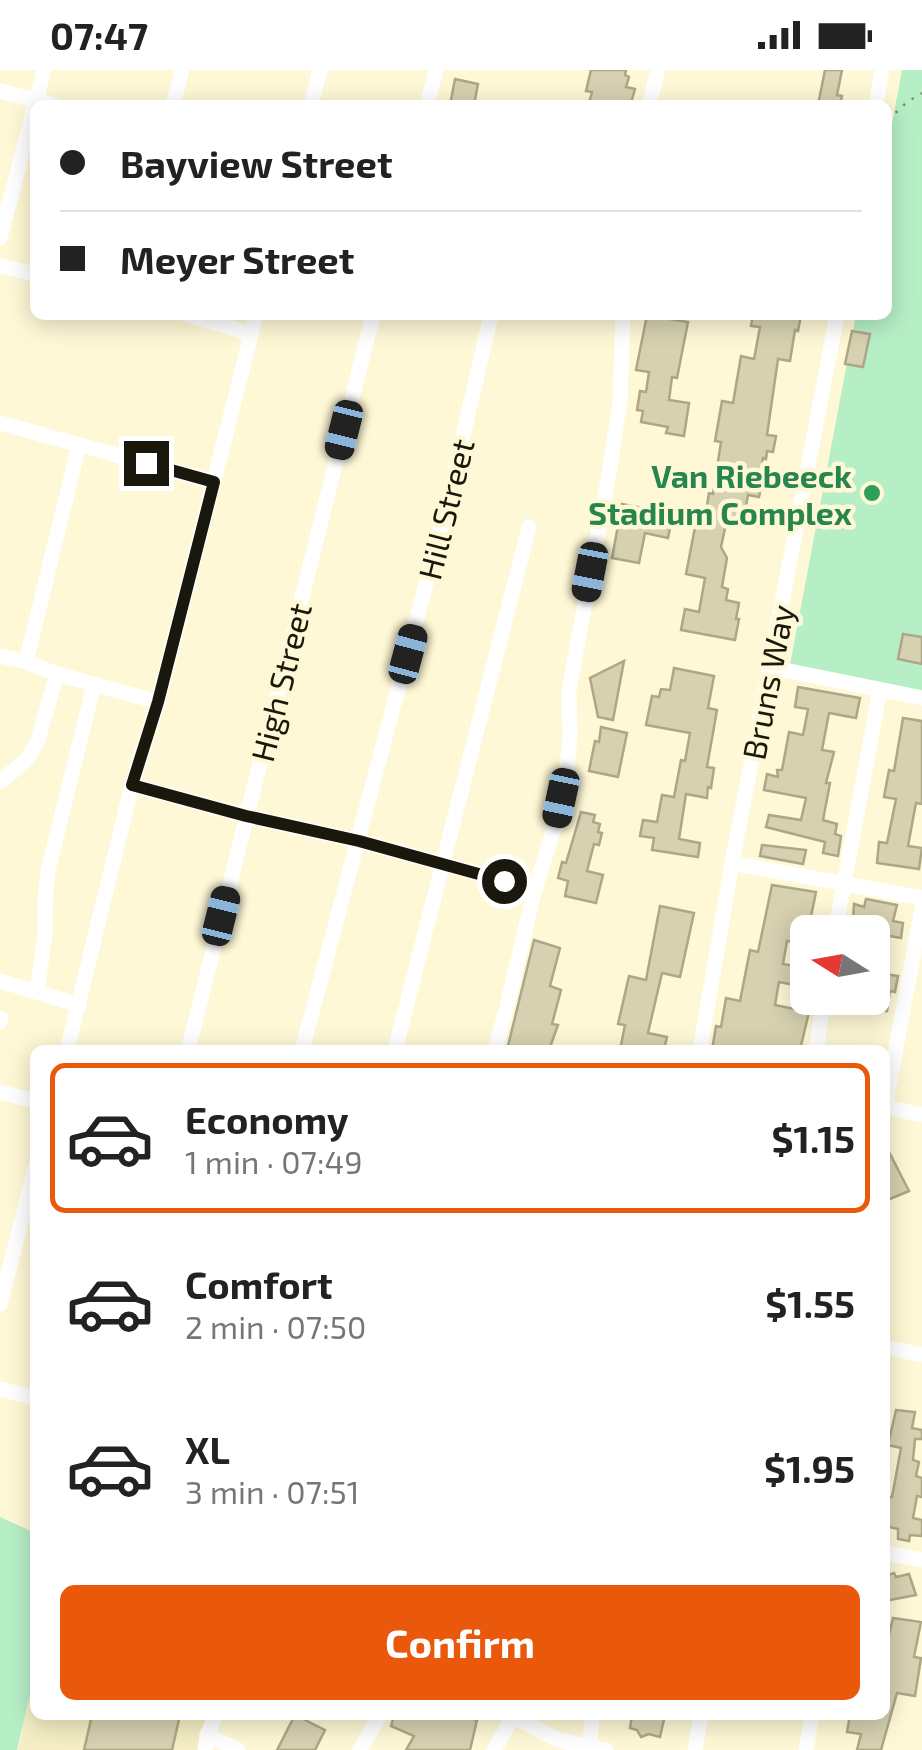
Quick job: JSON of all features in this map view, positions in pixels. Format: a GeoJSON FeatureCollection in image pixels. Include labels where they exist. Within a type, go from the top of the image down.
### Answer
{"type":"FeatureCollection","features":[{"type":"Feature","properties":{"kind":"street"},"geometry":{"type":"LineString","coordinates":[[0,91],[36,100],[44,70]]}},
{"type":"Feature","properties":{"kind":"street"},"geometry":{"type":"LineString","coordinates":[[174,100],[182,70]]}},
{"type":"Feature","properties":{"kind":"street"},"geometry":{"type":"LineString","coordinates":[[312,100],[320,70]]}},
{"type":"Feature","properties":{"kind":"street"},"geometry":{"type":"LineString","coordinates":[[428,100],[436,70]]}},
{"type":"Feature","properties":{"kind":"street"},"geometry":{"type":"LineString","coordinates":[[649,100],[658,70]]}},
{"type":"Feature","properties":{"kind":"street"},"geometry":{"type":"LineString","coordinates":[[877,100],[882,70]]}},
{"type":"Feature","properties":{"kind":"street"},"geometry":{"type":"LineString","coordinates":[[0,238],[30,123]]}},
{"type":"Feature","properties":{"kind":"street"},"geometry":{"type":"LineString","coordinates":[[0,266],[30,273]]}},
{"type":"Feature","properties":{"kind":"street"},"geometry":{"type":"LineString","coordinates":[[204,320],[250,334]]}},
{"type":"Feature","properties":{"kind":"street"},"geometry":{"type":"LineString","coordinates":[[68,1045],[132,785],[158,702],[254,320]]}},
{"type":"Feature","properties":{"kind":"street","name":"High Street"},"geometry":{"type":"LineString","coordinates":[[189,1045],[372,320]]}},
{"type":"Feature","properties":{"kind":"street","name":"Hill Street"},"geometry":{"type":"LineString","coordinates":[[303,1045],[447,505],[490,320]]}},
{"type":"Feature","properties":{"kind":"street"},"geometry":{"type":"LineString","coordinates":[[496,1045],[566,777],[570,736],[568,690],[615,438],[623,320]]}},
{"type":"Feature","properties":{"kind":"street","name":"Bruns Way"},"geometry":{"type":"LineString","coordinates":[[701,1045],[836,320]]}},
{"type":"Feature","properties":{"kind":"street"},"geometry":{"type":"LineString","coordinates":[[0,423],[214,482]]}},
{"type":"Feature","properties":{"kind":"street"},"geometry":{"type":"LineString","coordinates":[[26,662],[78,445]]}},
{"type":"Feature","properties":{"kind":"street"},"geometry":{"type":"LineString","coordinates":[[396,1045],[529,527]]}},
{"type":"Feature","properties":{"kind":"street"},"geometry":{"type":"LineString","coordinates":[[0,656],[158,702]]}},
{"type":"Feature","properties":{"kind":"street"},"geometry":{"type":"LineString","coordinates":[[770,667],[922,698]]}},
{"type":"Feature","properties":{"kind":"street"},"geometry":{"type":"LineString","coordinates":[[0,782],[32,754],[57,674]]}},
{"type":"Feature","properties":{"kind":"street"},"geometry":{"type":"LineString","coordinates":[[36,992],[45,934],[48,871],[94,684]]}},
{"type":"Feature","properties":{"kind":"street"},"geometry":{"type":"LineString","coordinates":[[838,915],[880,690]]}},
{"type":"Feature","properties":{"kind":"street"},"geometry":{"type":"LineString","coordinates":[[132,785],[535,889]]}},
{"type":"Feature","properties":{"kind":"street"},"geometry":{"type":"LineString","coordinates":[[732,863],[922,898]]}},
{"type":"Feature","properties":{"kind":"street"},"geometry":{"type":"LineString","coordinates":[[890,1080],[922,908]]}},
{"type":"Feature","properties":{"kind":"street"},"geometry":{"type":"LineString","coordinates":[[0,981],[80,1005]]}},
{"type":"Feature","properties":{"kind":"street"},"geometry":{"type":"LineString","coordinates":[[817,1045],[821,1015]]}},
{"type":"Feature","properties":{"kind":"street"},"geometry":{"type":"LineString","coordinates":[[0,1092],[30,1100]]}},
{"type":"Feature","properties":{"kind":"street"},"geometry":{"type":"LineString","coordinates":[[890,1108],[922,1116]]}},
{"type":"Feature","properties":{"kind":"street"},"geometry":{"type":"LineString","coordinates":[[0,1304],[30,1189]]}},
{"type":"Feature","properties":{"kind":"street"},"geometry":{"type":"LineString","coordinates":[[890,1348],[922,1355]]}},
{"type":"Feature","properties":{"kind":"street"},"geometry":{"type":"LineString","coordinates":[[0,1389],[30,1397]]}},
{"type":"Feature","properties":{"kind":"street"},"geometry":{"type":"LineString","coordinates":[[890,1554],[922,1560]]}},
{"type":"Feature","properties":{"kind":"street"},"geometry":{"type":"LineString","coordinates":[[360,1750],[377,1720]]}},
{"type":"Feature","properties":{"kind":"street"},"geometry":{"type":"LineString","coordinates":[[494,1750],[509,1720]]}},
{"type":"Feature","properties":{"kind":"street"},"geometry":{"type":"LineString","coordinates":[[519,1720],[558,1740],[598,1748],[593,1720]]}},
{"type":"Feature","properties":{"kind":"street"},"geometry":{"type":"LineString","coordinates":[[695,1750],[700,1720]]}},
{"type":"Feature","properties":{"kind":"street"},"geometry":{"type":"LineString","coordinates":[[806,1750],[811,1720]]}},
{"type":"Feature","properties":{"kind":"street"},"geometry":{"type":"LineString","coordinates":[[206,1742],[238,1750]]}},
{"type":"Feature","properties":{"kind":"path"},"geometry":{"type":"LineString","coordinates":[[892,116],[922,93]]}},
{"type":"Feature","properties":{"kind":"shaded area"},"geometry":{"type":"Polygon","coordinates":[[[30,1696],[30,1720],[205,1720],[199,1750],[18,1750],[30,1696]]]}},
{"type":"Feature","properties":{"kind":"green space","name":"Van Riebeeck Stadium Complex"},"geometry":{"type":"Polygon","coordinates":[[[902,70],[922,70],[922,696],[789,670],[855,320],[892,320],[892,124],[902,70]]]}},
{"type":"Feature","properties":{"kind":"green space"},"geometry":{"type":"Polygon","coordinates":[[[0,1517],[30,1531],[30,1695],[17,1750],[0,1750],[0,1517]]]}},
{"type":"Feature","properties":{"kind":"building"},"geometry":{"type":"Polygon","coordinates":[[[591,70],[626,70],[626,87],[635,89],[632,100],[590,100],[592,92],[586,91],[591,70]]]}},
{"type":"Feature","properties":{"kind":"building"},"geometry":{"type":"Polygon","coordinates":[[[825,70],[842,70],[837,95],[842,96],[841,100],[819,100],[825,70]]]}},
{"type":"Feature","properties":{"kind":"building"},"geometry":{"type":"Polygon","coordinates":[[[455,79],[478,84],[475,100],[451,100],[455,79]]]}},
{"type":"Feature","properties":{"kind":"building"},"geometry":{"type":"Polygon","coordinates":[[[646,320],[688,322],[669,400],[689,403],[684,436],[666,433],[668,427],[641,422],[643,411],[637,410],[640,391],[646,392],[649,372],[636,370],[646,320]]]}},
{"type":"Feature","properties":{"kind":"building"},"geometry":{"type":"Polygon","coordinates":[[[752,320],[800,320],[790,361],[778,359],[767,435],[776,436],[773,452],[767,451],[766,459],[763,458],[759,497],[748,495],[743,522],[727,519],[721,547],[727,558],[722,587],[728,589],[726,600],[739,603],[735,640],[681,630],[685,609],[699,612],[705,578],[686,574],[696,522],[704,524],[709,493],[713,494],[721,442],[715,441],[722,401],[733,403],[741,356],[754,359],[760,327],[751,326],[752,320]]]}},
{"type":"Feature","properties":{"kind":"building"},"geometry":{"type":"Polygon","coordinates":[[[852,331],[870,334],[863,367],[845,364],[852,331]]]}},
{"type":"Feature","properties":{"kind":"building"},"geometry":{"type":"Polygon","coordinates":[[[622,504],[673,514],[668,538],[645,533],[639,563],[612,558],[622,504]]]}},
{"type":"Feature","properties":{"kind":"building"},"geometry":{"type":"Polygon","coordinates":[[[903,634],[922,637],[922,664],[898,659],[903,634]]]}},
{"type":"Feature","properties":{"kind":"building"},"geometry":{"type":"Polygon","coordinates":[[[624,661],[613,720],[598,717],[590,678],[624,661]]]}},
{"type":"Feature","properties":{"kind":"building"},"geometry":{"type":"Polygon","coordinates":[[[674,668],[714,676],[708,708],[717,710],[707,767],[714,768],[711,788],[708,787],[707,798],[686,794],[679,839],[700,843],[698,857],[652,850],[654,838],[640,836],[643,820],[657,822],[662,795],[674,797],[681,760],[685,761],[690,733],[646,725],[652,696],[659,697],[661,689],[670,690],[674,668]]]}},
{"type":"Feature","properties":{"kind":"building"},"geometry":{"type":"Polygon","coordinates":[[[798,687],[860,698],[856,718],[829,713],[822,750],[834,752],[823,820],[837,824],[835,834],[841,836],[838,856],[823,853],[825,842],[766,827],[769,815],[801,820],[806,798],[764,790],[767,774],[778,777],[777,770],[782,770],[789,732],[803,735],[808,709],[795,707],[798,687]]]}},
{"type":"Feature","properties":{"kind":"building"},"geometry":{"type":"Polygon","coordinates":[[[903,718],[922,721],[922,804],[916,803],[908,846],[922,848],[919,869],[877,863],[879,842],[887,843],[896,799],[884,797],[889,770],[894,771],[903,718]]]}},
{"type":"Feature","properties":{"kind":"building"},"geometry":{"type":"Polygon","coordinates":[[[601,727],[627,733],[618,777],[589,771],[601,727]]]}},
{"type":"Feature","properties":{"kind":"building"},"geometry":{"type":"Polygon","coordinates":[[[581,812],[595,815],[593,822],[600,824],[598,832],[602,833],[599,845],[594,844],[587,871],[603,875],[596,903],[565,896],[568,881],[558,878],[581,812]]]}},
{"type":"Feature","properties":{"kind":"building"},"geometry":{"type":"Polygon","coordinates":[[[762,845],[806,850],[803,864],[760,856],[762,845]]]}},
{"type":"Feature","properties":{"kind":"building"},"geometry":{"type":"Polygon","coordinates":[[[772,885],[816,892],[811,915],[790,915],[790,941],[783,964],[790,965],[790,984],[779,982],[775,1005],[790,1008],[790,1015],[808,1015],[801,1045],[713,1045],[716,1026],[721,1027],[726,998],[740,1001],[750,950],[758,952],[772,885]]]}},
{"type":"Feature","properties":{"kind":"building"},"geometry":{"type":"Polygon","coordinates":[[[866,899],[897,905],[893,921],[903,923],[901,938],[890,936],[890,915],[853,915],[854,904],[864,907],[866,899]]]}},
{"type":"Feature","properties":{"kind":"building"},"geometry":{"type":"Polygon","coordinates":[[[660,906],[694,913],[680,977],[662,973],[648,1033],[667,1037],[665,1045],[621,1045],[625,1025],[618,1024],[629,976],[646,980],[660,906]]]}},
{"type":"Feature","properties":{"kind":"building"},"geometry":{"type":"Polygon","coordinates":[[[534,940],[560,948],[550,986],[561,990],[552,1024],[558,1025],[551,1045],[508,1045],[534,940]]]}},
{"type":"Feature","properties":{"kind":"building"},"geometry":{"type":"Polygon","coordinates":[[[890,975],[898,976],[895,992],[890,991],[890,975]]]}},
{"type":"Feature","properties":{"kind":"building"},"geometry":{"type":"Polygon","coordinates":[[[890,1154],[909,1191],[890,1199],[890,1154]]]}},
{"type":"Feature","properties":{"kind":"building"},"geometry":{"type":"Polygon","coordinates":[[[896,1410],[915,1412],[912,1428],[922,1430],[922,1439],[915,1439],[913,1460],[919,1462],[916,1476],[922,1478],[922,1497],[917,1496],[913,1518],[922,1520],[922,1536],[910,1535],[909,1541],[898,1539],[898,1529],[890,1527],[890,1497],[901,1448],[890,1445],[896,1410]]]}},
{"type":"Feature","properties":{"kind":"building"},"geometry":{"type":"Polygon","coordinates":[[[890,1574],[909,1574],[916,1595],[890,1600],[890,1574]]]}},
{"type":"Feature","properties":{"kind":"building"},"geometry":{"type":"Polygon","coordinates":[[[893,1618],[921,1622],[914,1657],[921,1658],[915,1696],[897,1693],[890,1718],[893,1618]]]}},
{"type":"Feature","properties":{"kind":"building"},"geometry":{"type":"Polygon","coordinates":[[[91,1720],[179,1720],[172,1750],[84,1750],[91,1720]]]}},
{"type":"Feature","properties":{"kind":"building"},"geometry":{"type":"Polygon","coordinates":[[[292,1720],[305,1720],[325,1730],[315,1750],[277,1750],[292,1720]]]}},
{"type":"Feature","properties":{"kind":"building"},"geometry":{"type":"Polygon","coordinates":[[[393,1720],[477,1720],[470,1750],[406,1750],[414,1736],[391,1726],[393,1720]]]}},
{"type":"Feature","properties":{"kind":"building"},"geometry":{"type":"Polygon","coordinates":[[[631,1720],[664,1720],[660,1737],[641,1737],[630,1728],[631,1720]]]}},
{"type":"Feature","properties":{"kind":"building"},"geometry":{"type":"Polygon","coordinates":[[[849,1720],[889,1720],[881,1750],[857,1750],[861,1734],[847,1732],[849,1720]]]}},
{"type":"Feature","properties":{"kind":"place","name":"Van Riebeeck Stadium Complex"},"geometry":{"type":"Point","coordinates":[872,493]}},
{"type":"Feature","properties":{"kind":"route"},"geometry":{"type":"LineString","coordinates":[[146,463],[214,482],[158,702],[132,785],[504,881]]}}]}
